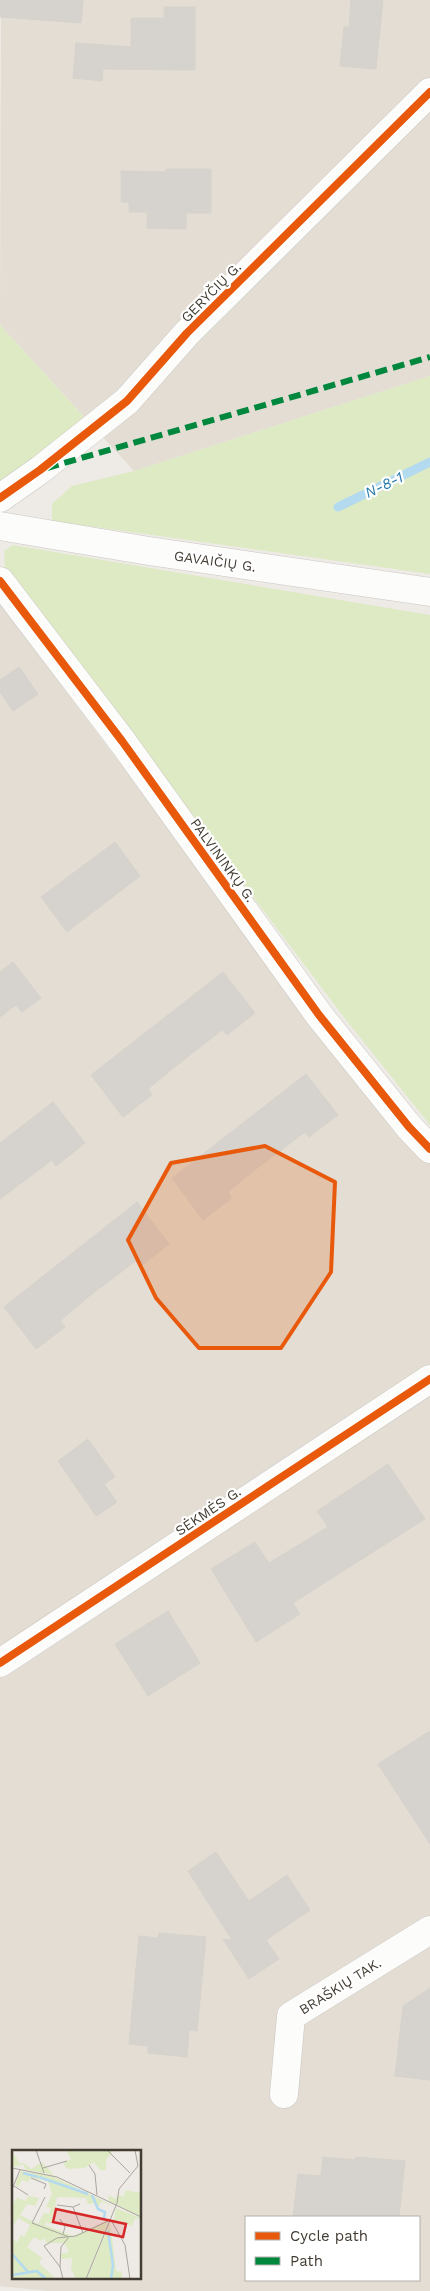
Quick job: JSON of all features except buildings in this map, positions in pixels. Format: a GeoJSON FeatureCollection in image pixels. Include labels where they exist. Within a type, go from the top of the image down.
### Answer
{"type":"FeatureCollection","features":[{"type":"Feature","properties":{"kind":"street","name":"GERYČIŲ G."},"geometry":{"type":"LineString","coordinates":[[0,498],[40,470],[127,401],[187,333],[430,92]]}},
{"type":"Feature","properties":{"kind":"street","name":"GAVAIČIŲ G."},"geometry":{"type":"LineString","coordinates":[[0,526],[149,551],[430,592]]}},
{"type":"Feature","properties":{"kind":"street","name":"PALVININKŲ G."},"geometry":{"type":"LineString","coordinates":[[0,581],[122,741],[319,1015],[409,1127],[430,1149]]}},
{"type":"Feature","properties":{"kind":"street","name":"SĖKMĖS G."},"geometry":{"type":"LineString","coordinates":[[0,1663],[430,1379]]}},
{"type":"Feature","properties":{"kind":"street","name":"BRAŠKIŲ TAK."},"geometry":{"type":"LineString","coordinates":[[284,2094],[291,2016],[430,1930]]}},
{"type":"Feature","properties":{"kind":"highlighted area"},"geometry":{"type":"Polygon","coordinates":[[[265,1146],[335,1182],[331,1272],[281,1348],[199,1348],[156,1298],[128,1240],[171,1163],[265,1146]]]}},
{"type":"Feature","properties":{"kind":"shaded area"},"geometry":{"type":"Polygon","coordinates":[[[1,0],[430,0],[430,376],[134,471],[0,325],[1,0]]]}},
{"type":"Feature","properties":{"kind":"shaded area"},"geometry":{"type":"Polygon","coordinates":[[[0,604],[325,1036],[430,1162],[430,2291],[47,2291],[0,2286],[0,604]]]}},
{"type":"Feature","properties":{"kind":"green space"},"geometry":{"type":"Polygon","coordinates":[[[0,325],[86,419],[0,484],[0,325]]]}},
{"type":"Feature","properties":{"kind":"green space"},"geometry":{"type":"Polygon","coordinates":[[[430,376],[430,574],[52,521],[52,504],[72,486],[134,471],[430,376]]]}},
{"type":"Feature","properties":{"kind":"green space"},"geometry":{"type":"Polygon","coordinates":[[[13,545],[430,615],[430,1125],[343,1016],[5,568],[4,551],[13,545]]]}},
{"type":"Feature","properties":{"kind":"waterway","name":"N-8-1"},"geometry":{"type":"LineString","coordinates":[[338,507],[430,462]]}},
{"type":"Feature","properties":{"kind":"marked path"},"geometry":{"type":"LineString","coordinates":[[47,468],[430,357]]}},
{"type":"Feature","properties":{"kind":"cycle path"},"geometry":{"type":"LineString","coordinates":[[0,498],[40,470],[127,401],[187,333],[430,92]]}},
{"type":"Feature","properties":{"kind":"cycle path"},"geometry":{"type":"LineString","coordinates":[[0,581],[122,741],[319,1015],[409,1127],[430,1149]]}},
{"type":"Feature","properties":{"kind":"cycle path"},"geometry":{"type":"LineString","coordinates":[[0,1663],[430,1379]]}}]}
